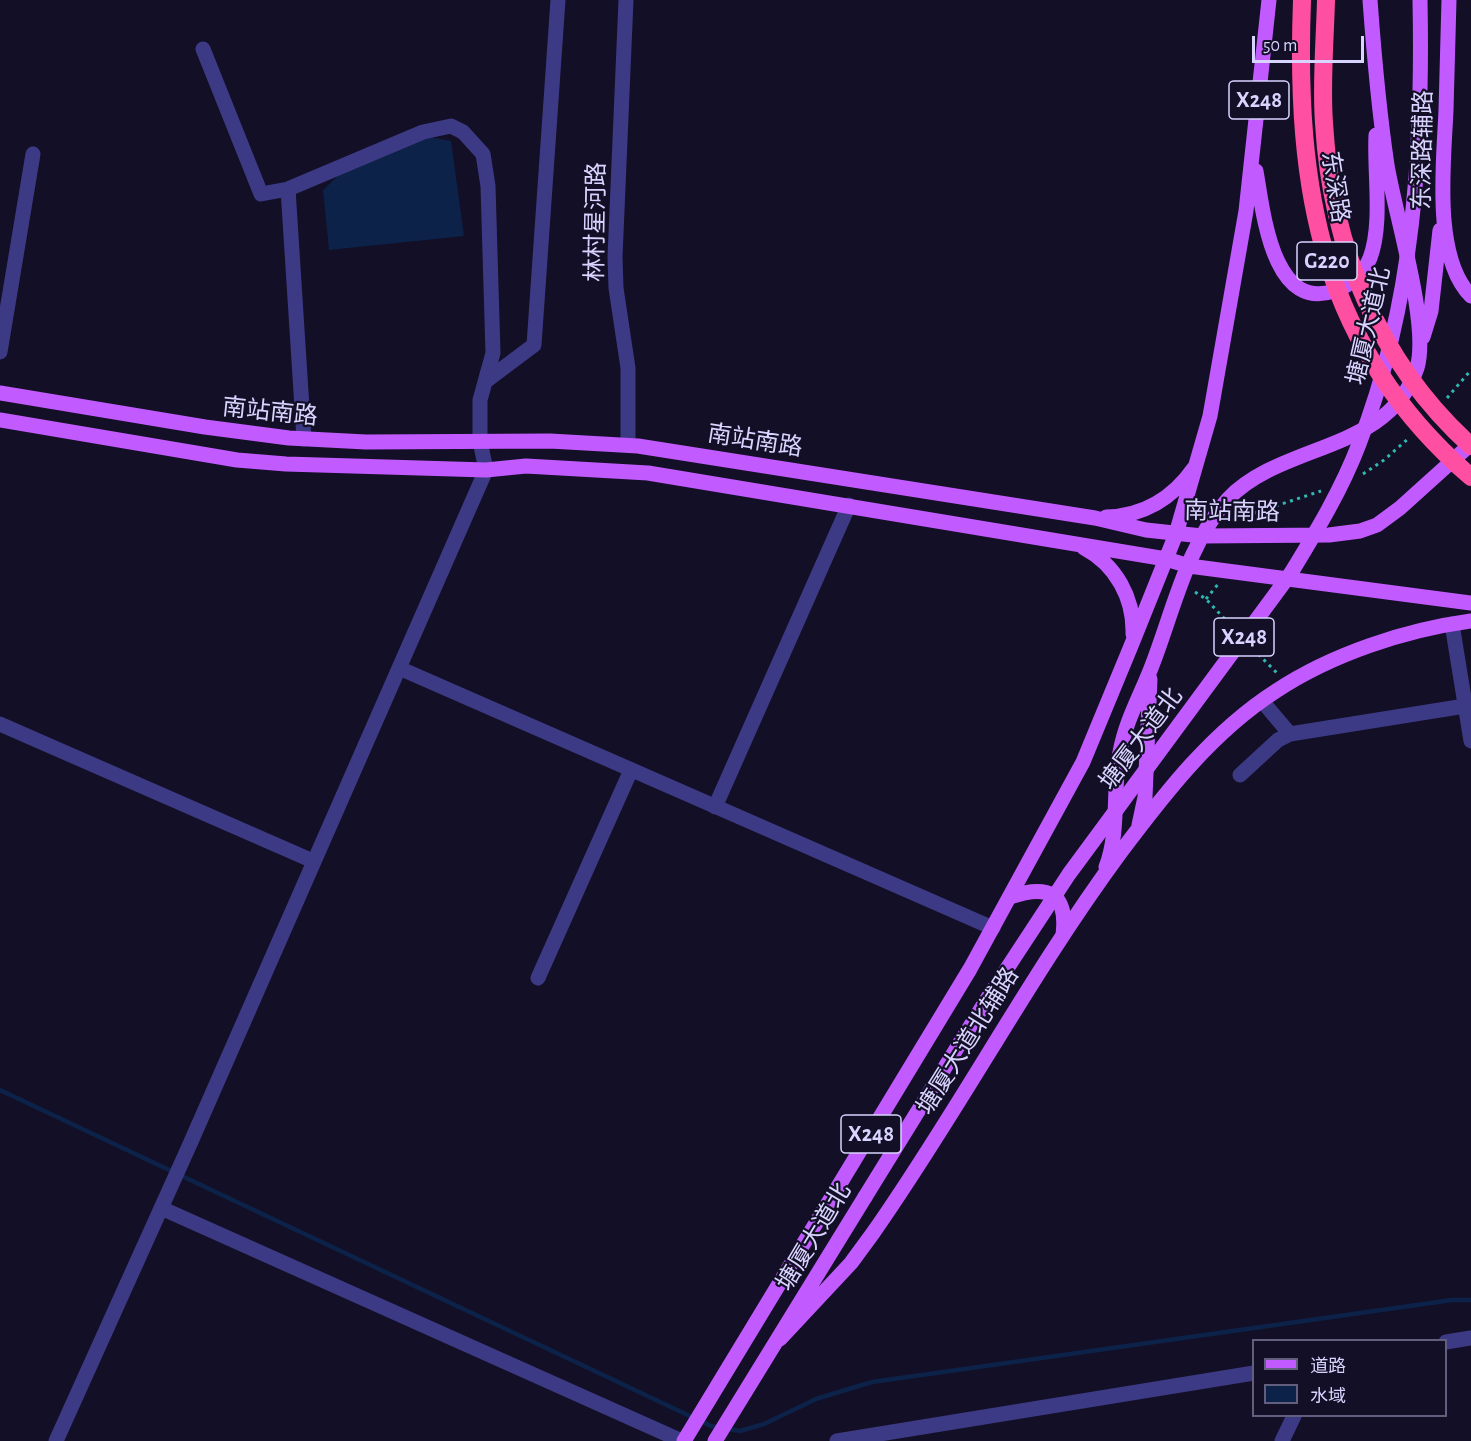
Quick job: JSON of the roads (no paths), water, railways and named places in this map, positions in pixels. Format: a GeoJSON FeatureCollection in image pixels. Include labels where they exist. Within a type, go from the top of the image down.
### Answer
{"type":"FeatureCollection","features":[{"type":"Feature","properties":{"kind":"highway","name":"东深路"},"geometry":{"type":"LineString","coordinates":[[1302,0],[1300,85],[1305,151],[1314,215],[1329,267],[1353,325],[1380,373],[1415,422],[1471,477]]}},
{"type":"Feature","properties":{"kind":"highway","name":"东深路"},"geometry":{"type":"LineString","coordinates":[[1326,0],[1323,122],[1331,192],[1345,246],[1372,316],[1396,358],[1442,418],[1470,444]]}},
{"type":"Feature","properties":{"kind":"main road","name":"塘厦大道北"},"geometry":{"type":"LineString","coordinates":[[685,1439],[993,928],[1083,762],[1131,646],[1176,534],[1199,460],[1225,339],[1253,156],[1269,0]]}},
{"type":"Feature","properties":{"kind":"main road","name":"塘厦大道北辅路"},"geometry":{"type":"LineString","coordinates":[[1102,878],[1111,848],[1116,774],[1124,734],[1202,536],[1217,512],[1243,486],[1282,465],[1367,429],[1398,403],[1417,367],[1421,345],[1387,166],[1378,98],[1370,0]]}},
{"type":"Feature","properties":{"kind":"main road","name":"塘厦大道北"},"geometry":{"type":"LineString","coordinates":[[715,1441],[780,1339],[989,996],[1069,874],[1291,573],[1325,514],[1358,447],[1384,371],[1404,282],[1418,145],[1420,0]]}},
{"type":"Feature","properties":{"kind":"main road","name":"东深路辅路"},"geometry":{"type":"LineString","coordinates":[[1449,0],[1442,207],[1450,252],[1466,290],[1471,296]]}},
{"type":"Feature","properties":{"kind":"main road"},"geometry":{"type":"LineString","coordinates":[[1253,156],[1272,248],[1284,275],[1304,291],[1329,293],[1340,290],[1360,274],[1373,246],[1378,98]]}},
{"type":"Feature","properties":{"kind":"main road"},"geometry":{"type":"LineString","coordinates":[[1421,345],[1431,310],[1442,207]]}},
{"type":"Feature","properties":{"kind":"main road","name":"南站南路"},"geometry":{"type":"LineString","coordinates":[[0,393],[205,427],[304,439],[366,442],[591,442],[627,445],[1095,518],[1131,528],[1202,536],[1329,535],[1360,531],[1377,525],[1400,508],[1470,444]]}},
{"type":"Feature","properties":{"kind":"main road","name":"南站南路"},"geometry":{"type":"LineString","coordinates":[[0,420],[237,460],[332,467],[486,470],[526,466],[648,474],[849,505],[1166,559],[1189,566],[1471,603]]}},
{"type":"Feature","properties":{"kind":"main road"},"geometry":{"type":"LineString","coordinates":[[1095,518],[1133,514],[1150,508],[1181,484],[1199,460]]}},
{"type":"Feature","properties":{"kind":"main road"},"geometry":{"type":"LineString","coordinates":[[1074,544],[1098,558],[1125,589],[1133,621],[1131,646]]}},
{"type":"Feature","properties":{"kind":"main road"},"geometry":{"type":"LineString","coordinates":[[1138,828],[1198,757],[1262,701],[1299,677],[1336,660],[1400,637],[1471,621]]}},
{"type":"Feature","properties":{"kind":"main road","name":"塘厦大道北辅路"},"geometry":{"type":"LineString","coordinates":[[780,1339],[851,1263],[880,1224],[1063,935],[1138,828],[1144,797],[1146,728],[1152,667]]}},
{"type":"Feature","properties":{"kind":"main road"},"geometry":{"type":"LineString","coordinates":[[1010,897],[1035,891],[1054,896],[1062,905],[1065,913],[1063,935]]}},
{"type":"Feature","properties":{"kind":"street"},"geometry":{"type":"LineString","coordinates":[[486,381],[534,345],[558,0]]}},
{"type":"Feature","properties":{"kind":"street","name":"林村星河路"},"geometry":{"type":"LineString","coordinates":[[626,0],[615,264],[628,368],[627,445]]}},
{"type":"Feature","properties":{"kind":"street"},"geometry":{"type":"LineString","coordinates":[[56,1441],[190,1144],[486,470],[480,441],[480,400],[493,354],[488,186],[483,154],[463,132],[451,126],[423,132],[288,189],[261,194],[203,49]]}},
{"type":"Feature","properties":{"kind":"street"},"geometry":{"type":"LineString","coordinates":[[0,352],[33,154]]}},
{"type":"Feature","properties":{"kind":"street"},"geometry":{"type":"LineString","coordinates":[[288,189],[304,439]]}},
{"type":"Feature","properties":{"kind":"street"},"geometry":{"type":"LineString","coordinates":[[715,807],[849,505]]}},
{"type":"Feature","properties":{"kind":"street"},"geometry":{"type":"LineString","coordinates":[[1452,624],[1471,741]]}},
{"type":"Feature","properties":{"kind":"street"},"geometry":{"type":"LineString","coordinates":[[399,668],[993,928]]}},
{"type":"Feature","properties":{"kind":"street"},"geometry":{"type":"LineString","coordinates":[[1262,701],[1290,734]]}},
{"type":"Feature","properties":{"kind":"street"},"geometry":{"type":"LineString","coordinates":[[1240,775],[1278,740],[1290,734],[1465,706]]}},
{"type":"Feature","properties":{"kind":"street"},"geometry":{"type":"LineString","coordinates":[[0,724],[313,861]]}},
{"type":"Feature","properties":{"kind":"street"},"geometry":{"type":"LineString","coordinates":[[538,978],[630,770]]}},
{"type":"Feature","properties":{"kind":"street"},"geometry":{"type":"LineString","coordinates":[[161,1208],[685,1439]]}},
{"type":"Feature","properties":{"kind":"street"},"geometry":{"type":"LineString","coordinates":[[1447,1342],[1471,1338]]}},
{"type":"Feature","properties":{"kind":"street"},"geometry":{"type":"LineString","coordinates":[[837,1441],[1252,1373]]}},
{"type":"Feature","properties":{"kind":"street"},"geometry":{"type":"LineString","coordinates":[[1282,1441],[1294,1417]]}},
{"type":"Feature","properties":{"kind":"water"},"geometry":{"type":"Polygon","coordinates":[[[425,136],[451,141],[464,236],[329,250],[323,190],[347,167],[425,136]]]}},
{"type":"Feature","properties":{"kind":"waterway"},"geometry":{"type":"LineString","coordinates":[[0,1090],[711,1426],[740,1431],[764,1424],[816,1399],[872,1382],[1452,1300],[1471,1300]]}}]}
